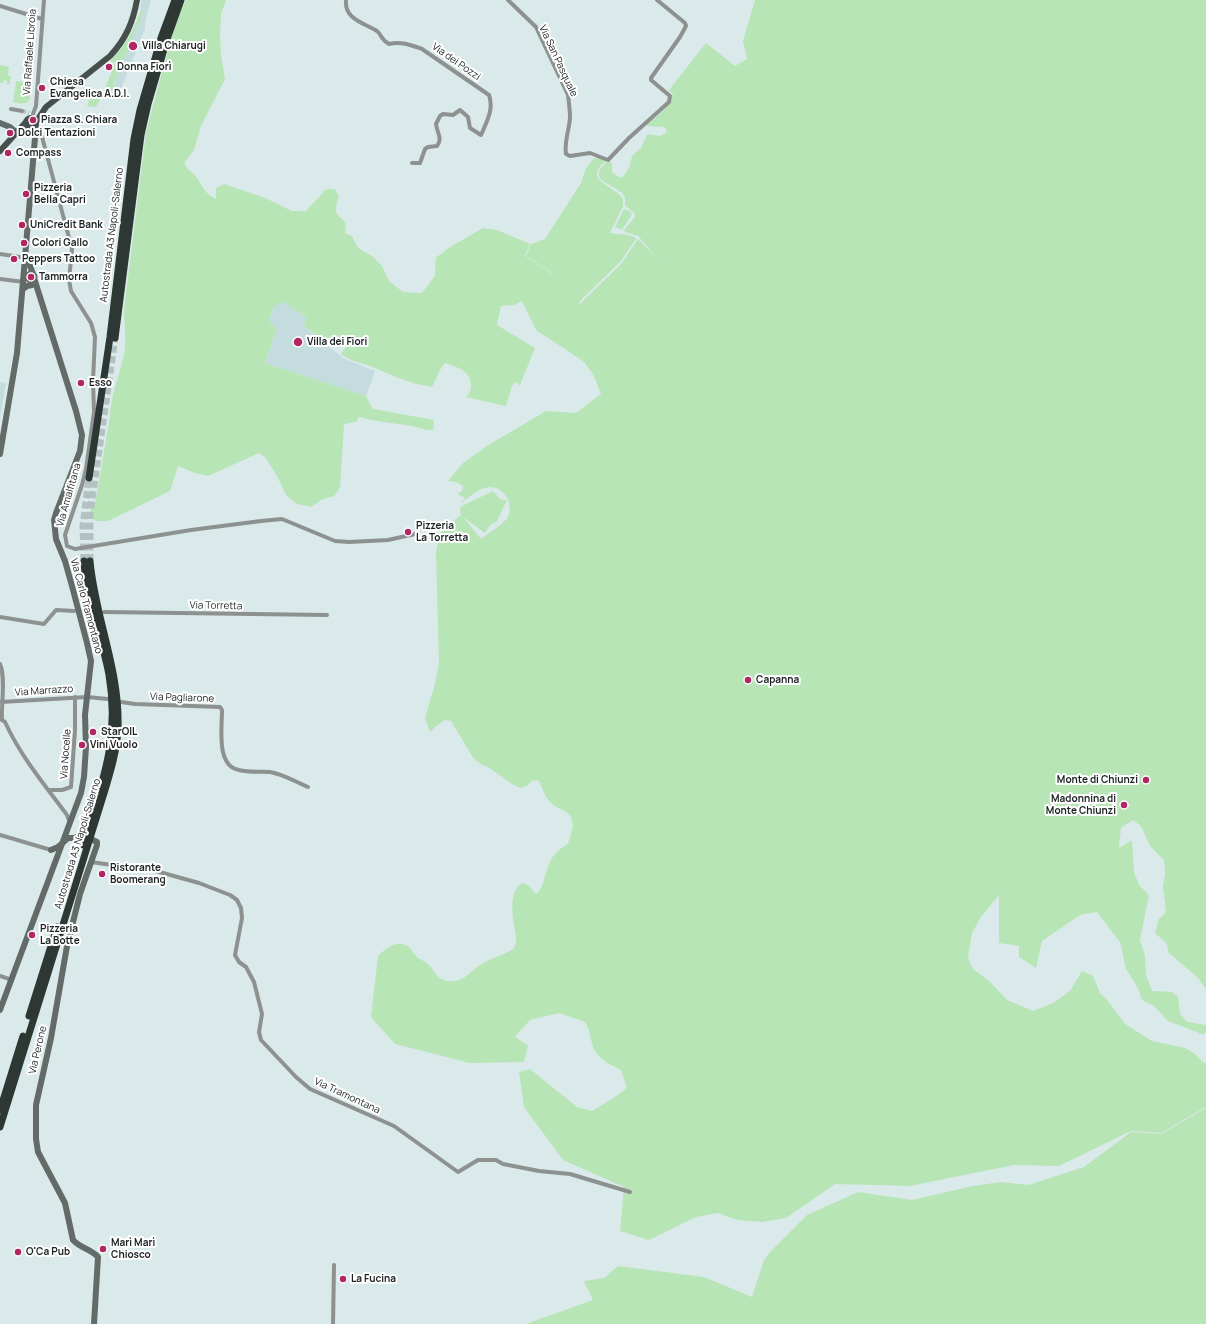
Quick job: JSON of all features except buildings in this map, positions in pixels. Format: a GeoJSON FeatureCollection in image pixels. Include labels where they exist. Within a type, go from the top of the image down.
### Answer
{"type":"FeatureCollection","features":[{"type":"Feature","properties":{"kind":"highway","name":"Autostrada A3 Napoli-Salerno"},"geometry":{"type":"LineString","coordinates":[[89,478],[110,337],[134,139],[142,104],[161,38],[175,0]]}},
{"type":"Feature","properties":{"kind":"highway","name":"Autostrada A3 Napoli-Salerno"},"geometry":{"type":"LineString","coordinates":[[115,338],[140,138],[165,46],[172,23],[182,0]]}},
{"type":"Feature","properties":{"kind":"highway","name":"Autostrada A3 Napoli-Salerno"},"geometry":{"type":"LineString","coordinates":[[0,1110],[100,790],[111,746],[113,709],[110,684],[106,659],[88,590],[87,561],[110,657],[116,690],[118,716],[117,744],[105,790],[0,1127]]}},
{"type":"Feature","properties":{"kind":"main road"},"geometry":{"type":"LineString","coordinates":[[0,151],[19,131],[34,120],[46,107],[110,56],[119,47],[131,26],[138,0]]}},
{"type":"Feature","properties":{"kind":"street","name":"Via Raffaele Libroia"},"geometry":{"type":"LineString","coordinates":[[0,454],[28,280],[26,258],[34,120],[44,0]]}},
{"type":"Feature","properties":{"kind":"street","name":"Via dei Pozzi"},"geometry":{"type":"LineString","coordinates":[[346,0],[346,9],[349,14],[361,23],[379,32],[382,40],[389,44],[397,42],[422,49],[489,95],[492,102],[491,109],[481,135],[470,128],[468,117],[460,110],[453,115],[444,114],[440,116],[436,124],[441,138],[438,146],[428,147],[425,150],[420,162],[412,163]]}},
{"type":"Feature","properties":{"kind":"street","name":"Via San Pasquale"},"geometry":{"type":"LineString","coordinates":[[508,0],[536,27],[568,95],[570,119],[565,146],[566,154],[570,156],[590,153],[608,160],[629,138],[669,102],[670,96],[651,80],[651,78],[686,26],[685,23],[656,0]]}},
{"type":"Feature","properties":{"kind":"street"},"geometry":{"type":"LineString","coordinates":[[0,6],[42,19]]}},
{"type":"Feature","properties":{"kind":"street"},"geometry":{"type":"LineString","coordinates":[[11,108],[22,111]]}},
{"type":"Feature","properties":{"kind":"street","name":"Via Amalfitana"},"geometry":{"type":"LineString","coordinates":[[34,120],[41,133],[71,242],[72,249],[69,280],[71,291],[91,323],[95,337],[93,380],[94,412],[86,469],[65,535],[67,546],[75,549],[92,545],[198,529],[260,521],[282,520],[335,541],[342,542],[388,540],[415,534]]}},
{"type":"Feature","properties":{"kind":"street"},"geometry":{"type":"LineString","coordinates":[[0,123],[19,131]]}},
{"type":"Feature","properties":{"kind":"street"},"geometry":{"type":"LineString","coordinates":[[0,254],[26,258]]}},
{"type":"Feature","properties":{"kind":"street"},"geometry":{"type":"LineString","coordinates":[[0,279],[28,280]]}},
{"type":"Feature","properties":{"kind":"street","name":"Via Carlo Tramontano"},"geometry":{"type":"LineString","coordinates":[[0,1010],[81,793],[84,777],[86,747],[85,715],[90,661],[87,643],[65,561],[56,539],[54,527],[56,513],[80,451],[82,435],[76,411],[41,300],[28,280]]}},
{"type":"Feature","properties":{"kind":"street"},"geometry":{"type":"LineString","coordinates":[[0,617],[44,624],[56,610],[74,611]]}},
{"type":"Feature","properties":{"kind":"street","name":"Via Torretta"},"geometry":{"type":"LineString","coordinates":[[104,612],[327,615]]}},
{"type":"Feature","properties":{"kind":"street"},"geometry":{"type":"LineString","coordinates":[[0,664],[2,672],[1,722],[5,722],[27,763],[66,815],[68,829],[78,836],[68,838],[58,847],[51,850]]}},
{"type":"Feature","properties":{"kind":"street","name":"Via Nocelle"},"geometry":{"type":"LineString","coordinates":[[48,790],[62,790],[71,788],[76,730],[75,697]]}},
{"type":"Feature","properties":{"kind":"street"},"geometry":{"type":"LineString","coordinates":[[87,697],[108,700]]}},
{"type":"Feature","properties":{"kind":"street","name":"Via Marrazzo"},"geometry":{"type":"LineString","coordinates":[[1,702],[87,697]]}},
{"type":"Feature","properties":{"kind":"street","name":"Via Pagliarone"},"geometry":{"type":"LineString","coordinates":[[121,702],[134,704],[220,707],[222,710],[222,743],[225,760],[229,765],[238,770],[279,774],[308,788]]}},
{"type":"Feature","properties":{"kind":"street"},"geometry":{"type":"LineString","coordinates":[[0,835],[18,839],[59,853]]}},
{"type":"Feature","properties":{"kind":"street","name":"Via Perone"},"geometry":{"type":"LineString","coordinates":[[93,840],[97,845],[80,894],[67,946],[51,1038],[36,1105],[36,1125],[38,1152],[64,1203],[73,1240],[77,1245],[94,1252],[98,1257],[94,1324]]}},
{"type":"Feature","properties":{"kind":"street"},"geometry":{"type":"LineString","coordinates":[[51,850],[56,855],[56,862]]}},
{"type":"Feature","properties":{"kind":"street","name":"Via Tramontana"},"geometry":{"type":"LineString","coordinates":[[91,862],[146,868],[199,883],[230,895],[237,900],[241,908],[242,918],[235,955],[239,962],[246,967],[254,982],[262,1014],[259,1032],[261,1040],[296,1077],[310,1089],[394,1126],[458,1172],[478,1160],[496,1160],[503,1164],[539,1171],[570,1174],[630,1192]]}},
{"type":"Feature","properties":{"kind":"street"},"geometry":{"type":"LineString","coordinates":[[0,976],[12,980]]}},
{"type":"Feature","properties":{"kind":"street"},"geometry":{"type":"LineString","coordinates":[[333,1324],[334,1265]]}},
{"type":"Feature","properties":{"kind":"shaded area","name":"Villa Chiarugi"},"geometry":{"type":"Polygon","coordinates":[[[142,0],[151,0],[145,22],[145,29],[118,96],[115,99],[111,98],[108,94],[115,86],[114,84],[137,26],[140,24],[143,12],[140,10],[142,0]]]}},
{"type":"Feature","properties":{"kind":"shaded area","name":"Villa dei Fiori"},"geometry":{"type":"Polygon","coordinates":[[[283,302],[306,317],[304,326],[343,358],[375,371],[366,396],[265,363],[277,328],[269,321],[274,307],[277,303],[283,302]]]}},
{"type":"Feature","properties":{"kind":"shaded area"},"geometry":{"type":"Polygon","coordinates":[[[0,382],[6,383],[0,417],[0,382]]]}},
{"type":"Feature","properties":{"kind":"green space"},"geometry":{"type":"Polygon","coordinates":[[[186,0],[226,0],[221,14],[220,32],[221,55],[225,79],[201,126],[194,150],[184,163],[209,195],[216,199],[216,188],[224,184],[265,198],[292,211],[306,211],[325,190],[336,190],[339,197],[336,205],[336,211],[345,222],[345,233],[352,236],[358,248],[372,256],[382,266],[389,281],[403,292],[422,293],[435,276],[436,257],[445,250],[483,228],[497,230],[530,244],[525,256],[547,270],[557,280],[548,270],[526,256],[531,244],[545,239],[581,183],[586,168],[593,159],[598,156],[607,160],[600,167],[597,173],[598,178],[619,194],[623,199],[623,206],[610,233],[630,235],[636,239],[620,262],[579,302],[580,304],[621,264],[638,239],[658,259],[638,236],[625,232],[624,230],[635,217],[635,214],[625,205],[625,197],[622,193],[602,180],[599,177],[599,172],[609,160],[612,164],[612,172],[619,177],[623,177],[630,166],[632,156],[641,148],[647,135],[661,136],[667,132],[664,127],[646,125],[669,104],[673,95],[669,90],[706,43],[735,66],[747,59],[743,41],[755,0],[1206,0],[1206,989],[1198,978],[1168,952],[1167,944],[1155,933],[1159,919],[1166,912],[1163,886],[1165,874],[1164,860],[1150,846],[1141,826],[1133,820],[1121,828],[1119,848],[1132,840],[1134,872],[1139,885],[1149,895],[1140,940],[1145,956],[1146,975],[1152,991],[1172,992],[1178,997],[1180,1013],[1187,1022],[1206,1025],[1206,1032],[1203,1035],[1168,1021],[1154,1006],[1142,1000],[1138,988],[1126,969],[1120,942],[1097,912],[1080,915],[1042,941],[1036,968],[1019,957],[1019,946],[999,943],[999,895],[981,917],[972,933],[968,958],[973,969],[989,981],[1007,1000],[1033,1011],[1053,1003],[1070,991],[1082,971],[1093,976],[1100,993],[1108,1001],[1125,1024],[1152,1041],[1185,1048],[1206,1063],[1206,1107],[1161,1133],[1131,1131],[1059,1166],[1014,1165],[910,1186],[835,1184],[786,1218],[762,1222],[737,1220],[718,1213],[696,1217],[649,1240],[620,1231],[624,1187],[563,1160],[524,1107],[519,1072],[530,1069],[577,1107],[592,1111],[627,1088],[621,1070],[603,1060],[596,1053],[585,1022],[559,1013],[530,1020],[515,1037],[528,1045],[524,1062],[470,1063],[395,1044],[371,1017],[378,956],[393,945],[406,945],[415,956],[426,962],[442,980],[455,981],[463,979],[481,964],[513,949],[516,943],[512,907],[514,892],[523,883],[528,885],[536,894],[539,891],[547,868],[554,855],[562,847],[568,844],[573,825],[571,817],[568,813],[555,806],[548,800],[538,780],[531,781],[527,786],[521,788],[513,784],[495,771],[474,759],[451,721],[445,720],[431,732],[425,718],[435,684],[439,663],[436,553],[440,533],[461,515],[460,507],[493,491],[500,499],[507,500],[497,521],[490,525],[485,533],[463,517],[481,539],[504,522],[510,512],[509,502],[504,493],[490,487],[474,493],[460,504],[465,498],[457,494],[462,491],[463,486],[456,482],[448,481],[463,463],[487,446],[546,411],[576,413],[601,394],[593,374],[583,361],[536,330],[522,301],[514,305],[501,306],[497,325],[535,348],[520,385],[515,382],[512,386],[506,406],[466,397],[470,392],[471,387],[468,376],[462,370],[445,363],[432,387],[407,381],[350,359],[341,354],[348,344],[348,340],[330,336],[324,341],[304,326],[306,317],[283,302],[275,307],[269,321],[277,328],[265,363],[366,396],[373,409],[434,420],[433,430],[359,417],[356,422],[344,425],[340,488],[334,496],[321,500],[311,507],[297,504],[286,495],[277,476],[265,457],[259,453],[208,476],[195,473],[178,466],[170,491],[108,521],[96,521],[88,516],[96,499],[112,401],[125,350],[124,309],[146,133],[177,18],[186,0]]]}},
{"type":"Feature","properties":{"kind":"green space"},"geometry":{"type":"Polygon","coordinates":[[[141,10],[143,12],[140,24],[137,26],[114,84],[115,88],[109,91],[109,96],[102,96],[115,63],[110,61],[128,37],[141,10]]]}},
{"type":"Feature","properties":{"kind":"green space"},"geometry":{"type":"Polygon","coordinates":[[[0,65],[9,67],[8,75],[11,77],[10,84],[7,84],[7,81],[4,80],[3,83],[0,83],[0,65]]]}},
{"type":"Feature","properties":{"kind":"green space"},"geometry":{"type":"Polygon","coordinates":[[[16,81],[29,83],[30,100],[28,100],[27,103],[23,104],[13,102],[16,81]]]}},
{"type":"Feature","properties":{"kind":"green space"},"geometry":{"type":"Polygon","coordinates":[[[91,94],[97,95],[97,99],[100,100],[96,107],[87,106],[91,94]]]}},
{"type":"Feature","properties":{"kind":"green space"},"geometry":{"type":"Polygon","coordinates":[[[624,209],[632,214],[622,230],[615,227],[624,209]]]}},
{"type":"Feature","properties":{"kind":"green space"},"geometry":{"type":"Polygon","coordinates":[[[1206,1108],[1206,1324],[526,1324],[593,1300],[584,1281],[604,1278],[618,1266],[704,1277],[752,1297],[764,1260],[807,1215],[858,1192],[912,1200],[973,1186],[1001,1182],[1028,1185],[1084,1167],[1131,1132],[1161,1134],[1206,1108]]]}},
{"type":"Feature","properties":{"kind":"tunnel"},"geometry":{"type":"LineString","coordinates":[[22,111],[29,113]]}},
{"type":"Feature","properties":{"kind":"tunnel"},"geometry":{"type":"LineString","coordinates":[[90,561],[90,513],[115,338]]}},
{"type":"Feature","properties":{"kind":"tunnel"},"geometry":{"type":"LineString","coordinates":[[84,561],[83,526],[89,478]]}},
{"type":"Feature","properties":{"kind":"tunnel"},"geometry":{"type":"LineString","coordinates":[[78,611],[93,612]]}},
{"type":"Feature","properties":{"kind":"place","name":"Villa Chiarugi"},"geometry":{"type":"Point","coordinates":[133,46]}},
{"type":"Feature","properties":{"kind":"place","name":"Donna Fiorì"},"geometry":{"type":"Point","coordinates":[109,67]}},
{"type":"Feature","properties":{"kind":"place","name":"Chiesa Evangelica A.D.I."},"geometry":{"type":"Point","coordinates":[42,88]}},
{"type":"Feature","properties":{"kind":"place","name":"Piazza S. Chiara"},"geometry":{"type":"Point","coordinates":[33,120]}},
{"type":"Feature","properties":{"kind":"place","name":"Dolci Tentazioni"},"geometry":{"type":"Point","coordinates":[10,133]}},
{"type":"Feature","properties":{"kind":"place","name":"Compass"},"geometry":{"type":"Point","coordinates":[8,153]}},
{"type":"Feature","properties":{"kind":"place","name":"Pizzeria Bella Capri"},"geometry":{"type":"Point","coordinates":[26,194]}},
{"type":"Feature","properties":{"kind":"place","name":"UniCredit Bank"},"geometry":{"type":"Point","coordinates":[22,225]}},
{"type":"Feature","properties":{"kind":"place","name":"Colori Gallo"},"geometry":{"type":"Point","coordinates":[24,243]}},
{"type":"Feature","properties":{"kind":"place","name":"Peppers Tattoo"},"geometry":{"type":"Point","coordinates":[14,259]}},
{"type":"Feature","properties":{"kind":"place","name":"Tammorra"},"geometry":{"type":"Point","coordinates":[31,277]}},
{"type":"Feature","properties":{"kind":"place","name":"Villa dei Fiori"},"geometry":{"type":"Point","coordinates":[298,342]}},
{"type":"Feature","properties":{"kind":"place","name":"Esso"},"geometry":{"type":"Point","coordinates":[81,383]}},
{"type":"Feature","properties":{"kind":"place","name":"Pizzeria La Torretta"},"geometry":{"type":"Point","coordinates":[408,532]}},
{"type":"Feature","properties":{"kind":"place","name":"Capanna"},"geometry":{"type":"Point","coordinates":[748,680]}},
{"type":"Feature","properties":{"kind":"place","name":"StarOIL"},"geometry":{"type":"Point","coordinates":[93,732]}},
{"type":"Feature","properties":{"kind":"place","name":"Vini Vuolo"},"geometry":{"type":"Point","coordinates":[82,745]}},
{"type":"Feature","properties":{"kind":"place","name":"Monte di Chiunzi"},"geometry":{"type":"Point","coordinates":[1146,780]}},
{"type":"Feature","properties":{"kind":"place","name":"Madonnina di Monte Chiunzi"},"geometry":{"type":"Point","coordinates":[1124,805]}},
{"type":"Feature","properties":{"kind":"place","name":"Ristorante Boomerang"},"geometry":{"type":"Point","coordinates":[102,874]}},
{"type":"Feature","properties":{"kind":"place","name":"Pizzeria La Botte"},"geometry":{"type":"Point","coordinates":[32,935]}},
{"type":"Feature","properties":{"kind":"place","name":"Marì Marì Chiosco"},"geometry":{"type":"Point","coordinates":[103,1249]}},
{"type":"Feature","properties":{"kind":"place","name":"O'Ca Pub"},"geometry":{"type":"Point","coordinates":[18,1252]}},
{"type":"Feature","properties":{"kind":"place","name":"La Fucina"},"geometry":{"type":"Point","coordinates":[343,1279]}}]}
